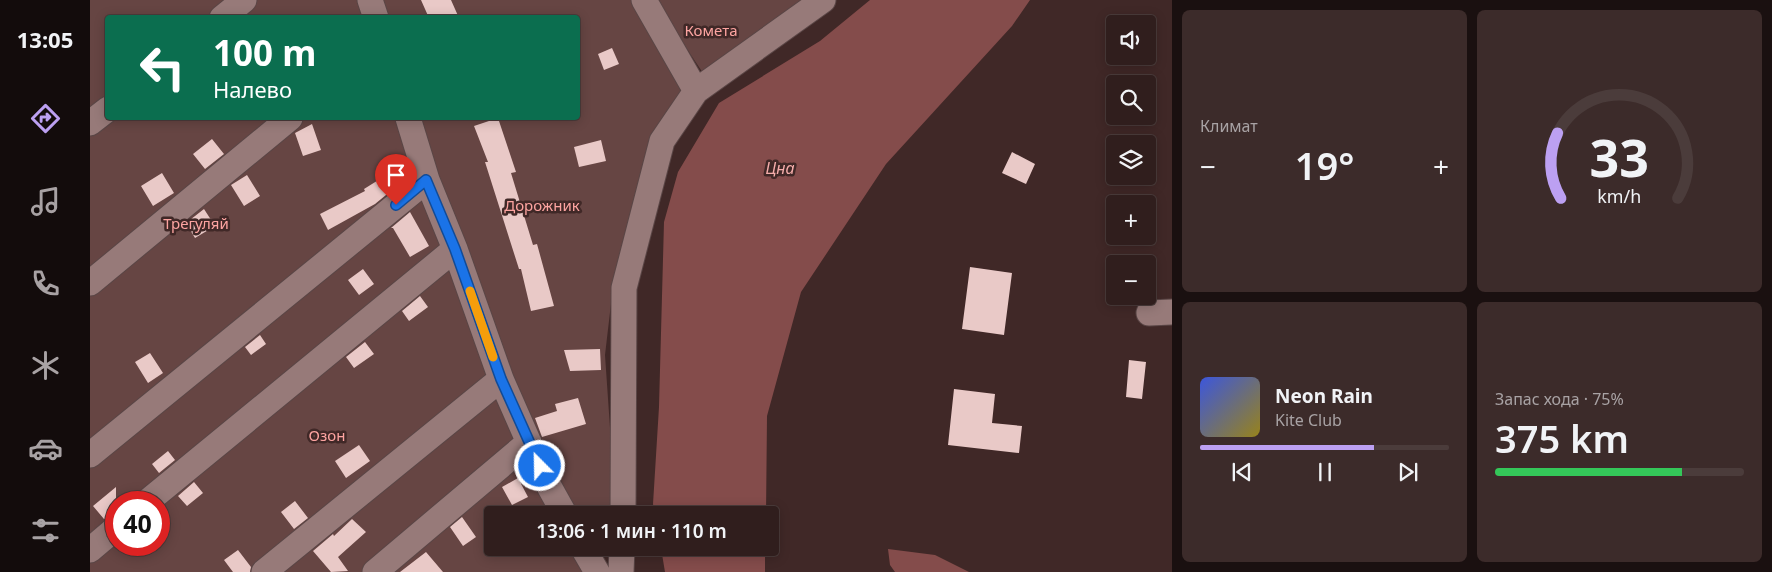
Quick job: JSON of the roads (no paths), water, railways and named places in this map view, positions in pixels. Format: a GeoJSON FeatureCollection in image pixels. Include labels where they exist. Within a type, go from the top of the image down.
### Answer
{"type":"FeatureCollection","features":[{"type":"Feature","properties":{"kind":"street"},"geometry":{"type":"LineString","coordinates":[[226,15],[244,0]]}},
{"type":"Feature","properties":{"kind":"street"},"geometry":{"type":"LineString","coordinates":[[370,0],[375,15]]}},
{"type":"Feature","properties":{"kind":"street"},"geometry":{"type":"LineString","coordinates":[[644,0],[696,91]]}},
{"type":"Feature","properties":{"kind":"street"},"geometry":{"type":"LineString","coordinates":[[623,506],[624,288],[662,142],[696,91],[823,0]]}},
{"type":"Feature","properties":{"kind":"street"},"geometry":{"type":"LineString","coordinates":[[90,123],[105,111]]}},
{"type":"Feature","properties":{"kind":"street"},"geometry":{"type":"LineString","coordinates":[[90,283],[288,120]]}},
{"type":"Feature","properties":{"kind":"street"},"geometry":{"type":"LineString","coordinates":[[409,120],[426,180],[455,249],[501,379],[545,479],[560,506]]}},
{"type":"Feature","properties":{"kind":"street"},"geometry":{"type":"LineString","coordinates":[[90,455],[426,180]]}},
{"type":"Feature","properties":{"kind":"street"},"geometry":{"type":"LineString","coordinates":[[160,491],[455,249]]}},
{"type":"Feature","properties":{"kind":"street"},"geometry":{"type":"LineString","coordinates":[[264,572],[501,379]]}},
{"type":"Feature","properties":{"kind":"street"},"geometry":{"type":"LineString","coordinates":[[374,572],[529,442]]}},
{"type":"Feature","properties":{"kind":"street"},"geometry":{"type":"LineString","coordinates":[[90,550],[105,537]]}},
{"type":"Feature","properties":{"kind":"street"},"geometry":{"type":"LineString","coordinates":[[588,556],[597,572]]}},
{"type":"Feature","properties":{"kind":"street"},"geometry":{"type":"LineString","coordinates":[[621,572],[622,556]]}},
{"type":"Feature","properties":{"kind":"water","name":"Цна"},"geometry":{"type":"Polygon","coordinates":[[[870,0],[1030,0],[1012,26],[886,164],[801,292],[767,416],[766,506],[653,506],[659,407],[664,222],[678,172],[719,103],[820,41],[870,0]]]}},
{"type":"Feature","properties":{"kind":"water"},"geometry":{"type":"Polygon","coordinates":[[[888,549],[935,555],[969,572],[895,572],[890,565],[888,549]]]}},
{"type":"Feature","properties":{"kind":"water"},"geometry":{"type":"Polygon","coordinates":[[[662,556],[765,556],[765,572],[665,572],[662,556]]]}},
{"type":"Feature","properties":{"kind":"park label","name":"Комета"},"geometry":{"type":"Point","coordinates":[711,30]}},
{"type":"Feature","properties":{"kind":"park label","name":"Дорожник"},"geometry":{"type":"Point","coordinates":[542,205]}},
{"type":"Feature","properties":{"kind":"park label","name":"Трегуляй"},"geometry":{"type":"Point","coordinates":[196,223]}},
{"type":"Feature","properties":{"kind":"park label","name":"Озон"},"geometry":{"type":"Point","coordinates":[327,435]}}]}
